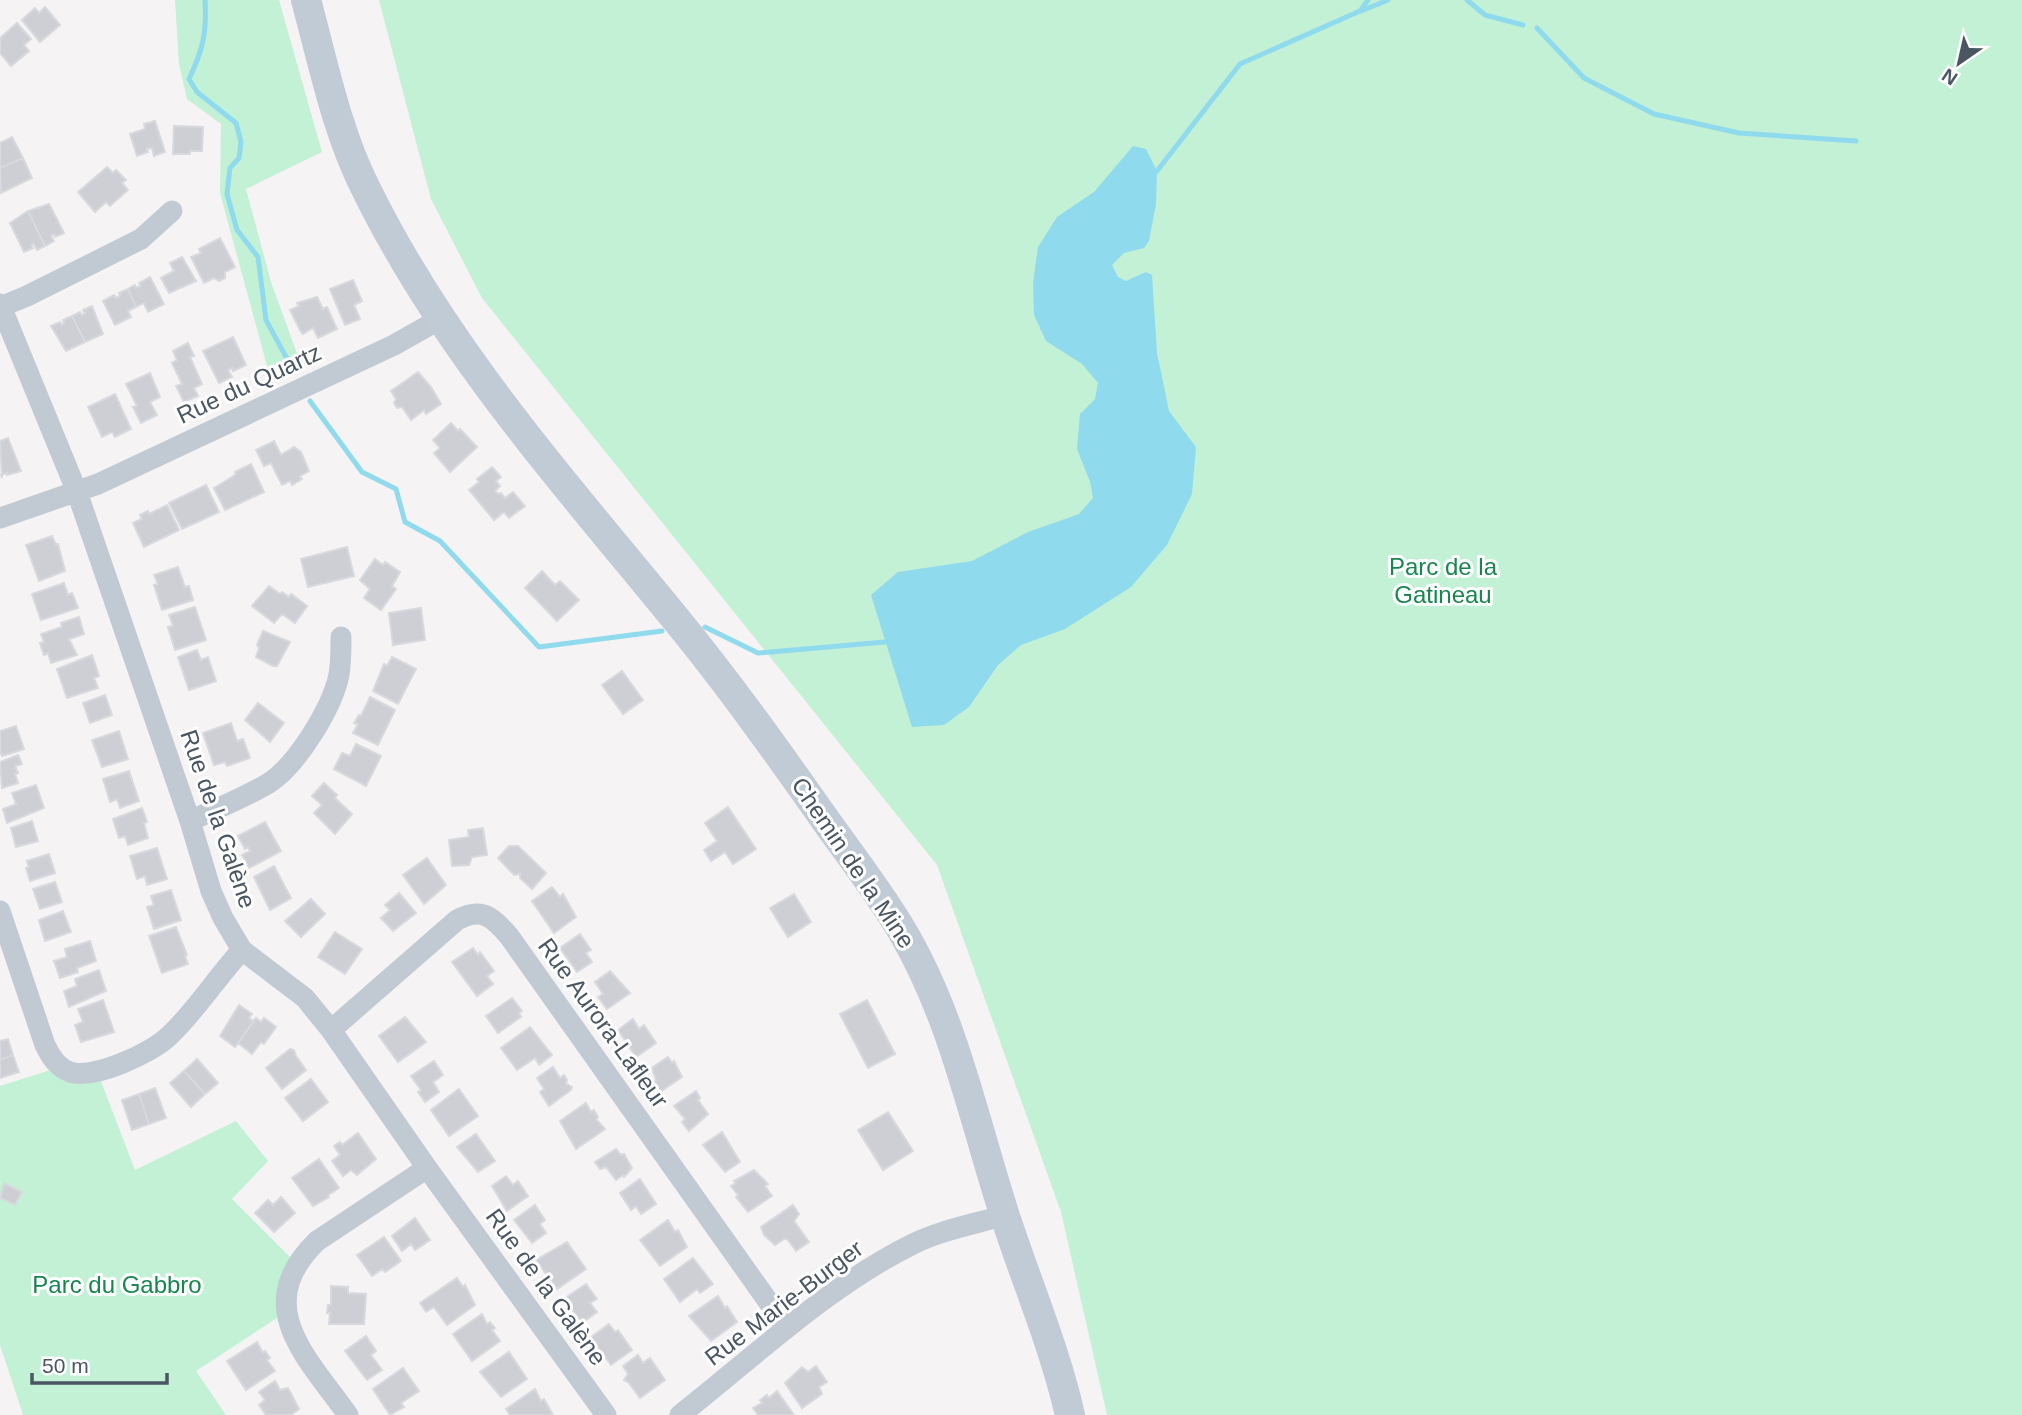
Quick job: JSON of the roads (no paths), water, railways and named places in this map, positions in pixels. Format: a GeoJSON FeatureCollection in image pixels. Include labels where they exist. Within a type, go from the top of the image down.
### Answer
{"type":"FeatureCollection","features":[{"type":"Feature","properties":{"kind":"street","name":"Chemin de la Mine"},"geometry":{"type":"LineString","coordinates":[[306,0],[352,160],[415,280],[478,374],[733,692],[900,927],[917,957],[954,1047],[1005,1215],[1044,1320],[1070,1415]]}},
{"type":"Feature","properties":{"kind":"street"},"geometry":{"type":"LineString","coordinates":[[0,306],[27,296],[141,239],[172,211]]}},
{"type":"Feature","properties":{"kind":"street","name":"Rue de la Galène"},"geometry":{"type":"LineString","coordinates":[[0,306],[77,492],[190,821],[211,891],[242,950],[305,998],[331,1030],[427,1168],[607,1415]]}},
{"type":"Feature","properties":{"kind":"street","name":"Rue du Quartz"},"geometry":{"type":"LineString","coordinates":[[0,518],[98,484],[381,351],[440,319]]}},
{"type":"Feature","properties":{"kind":"street"},"geometry":{"type":"LineString","coordinates":[[190,821],[270,782],[298,756],[309,741],[336,685],[340,672],[341,637]]}},
{"type":"Feature","properties":{"kind":"street"},"geometry":{"type":"LineString","coordinates":[[0,911],[45,1045],[51,1058],[71,1072],[97,1072],[158,1045],[170,1036],[242,950]]}},
{"type":"Feature","properties":{"kind":"street","name":"Rue Aurora-Lafleur"},"geometry":{"type":"LineString","coordinates":[[331,1030],[457,920],[468,914],[478,913],[490,918],[509,936],[787,1328]]}},
{"type":"Feature","properties":{"kind":"street"},"geometry":{"type":"LineString","coordinates":[[348,1415],[292,1334],[285,1302],[290,1279],[305,1253],[317,1241],[427,1168]]}},
{"type":"Feature","properties":{"kind":"street","name":"Rue Marie-Burger"},"geometry":{"type":"LineString","coordinates":[[680,1415],[787,1328],[858,1278],[916,1243],[1005,1215]]}},
{"type":"Feature","properties":{"kind":"water"},"geometry":{"type":"Polygon","coordinates":[[[1133,146],[1146,149],[1157,171],[1156,204],[1149,241],[1144,248],[1124,253],[1112,265],[1118,277],[1126,281],[1146,272],[1152,275],[1157,353],[1169,411],[1196,447],[1192,494],[1167,545],[1131,587],[1065,629],[1021,645],[998,665],[969,707],[944,725],[912,727],[871,595],[898,572],[972,561],[1028,532],[1079,514],[1093,498],[1090,482],[1077,449],[1080,414],[1095,399],[1098,383],[1082,364],[1046,341],[1034,315],[1033,283],[1038,247],[1057,217],[1094,192],[1133,146]]]}},
{"type":"Feature","properties":{"kind":"waterway"},"geometry":{"type":"LineString","coordinates":[[205,0],[203,41],[189,79],[197,92],[236,123],[241,142],[239,158],[230,168],[227,194],[237,230],[258,257],[266,320],[292,368]]}},
{"type":"Feature","properties":{"kind":"waterway"},"geometry":{"type":"LineString","coordinates":[[1157,171],[1240,64],[1360,11],[1368,0]]}},
{"type":"Feature","properties":{"kind":"waterway"},"geometry":{"type":"LineString","coordinates":[[1361,11],[1388,0]]}},
{"type":"Feature","properties":{"kind":"waterway"},"geometry":{"type":"LineString","coordinates":[[1467,0],[1485,15],[1523,25]]}},
{"type":"Feature","properties":{"kind":"waterway"},"geometry":{"type":"LineString","coordinates":[[1537,28],[1584,78],[1654,114],[1739,133],[1856,141]]}},
{"type":"Feature","properties":{"kind":"waterway"},"geometry":{"type":"LineString","coordinates":[[310,401],[362,472],[396,489],[405,522],[440,541],[539,647],[662,631]]}},
{"type":"Feature","properties":{"kind":"waterway"},"geometry":{"type":"LineString","coordinates":[[705,627],[758,653],[885,642]]}},
{"type":"Feature","properties":{"kind":"park label","name":"Parc de la Gatineau"},"geometry":{"type":"Point","coordinates":[1443,581]}},
{"type":"Feature","properties":{"kind":"park label","name":"Parc du Gabbro"},"geometry":{"type":"Point","coordinates":[117,1285]}}]}
